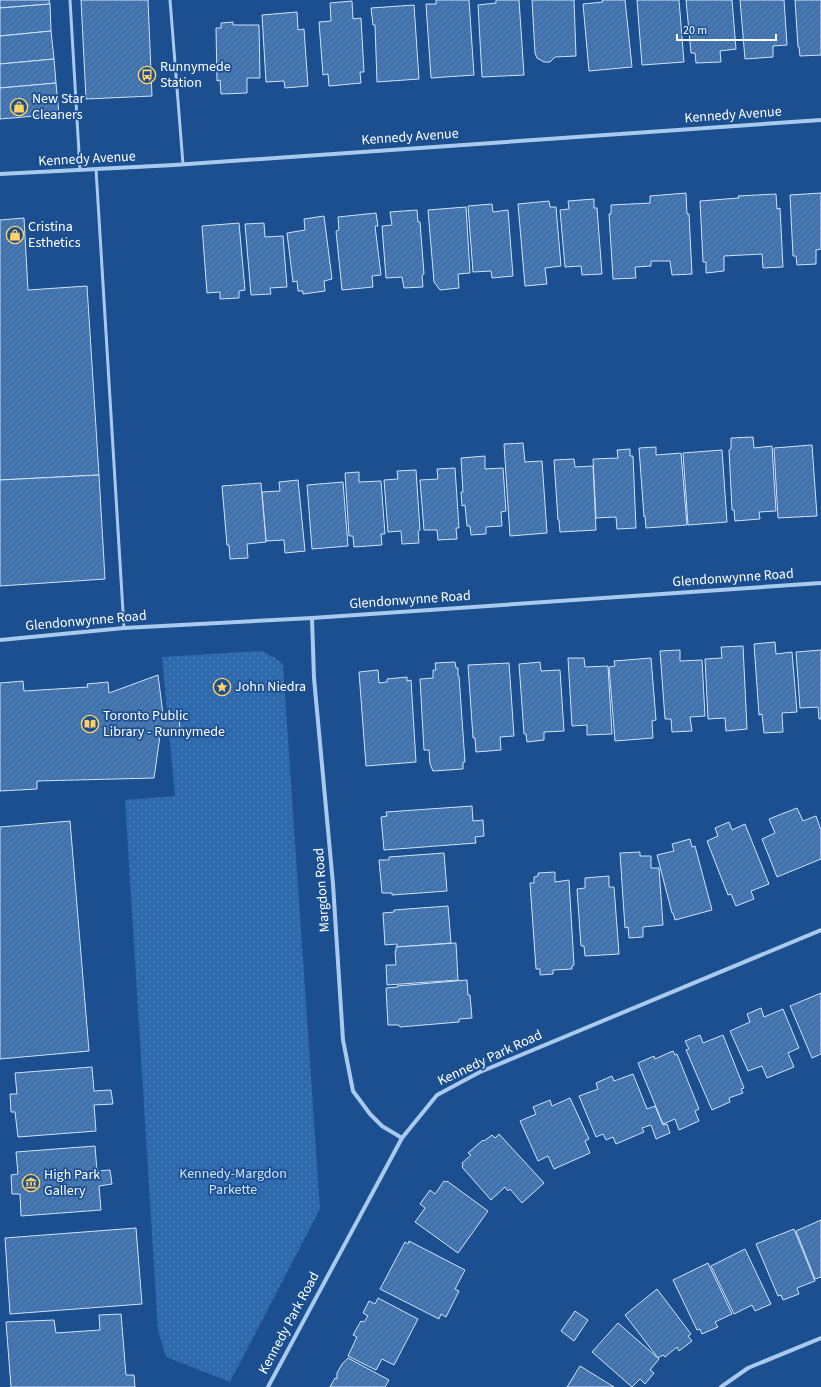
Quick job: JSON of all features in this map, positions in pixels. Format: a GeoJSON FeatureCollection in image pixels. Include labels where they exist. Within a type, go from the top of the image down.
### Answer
{"type":"FeatureCollection","features":[{"type":"Feature","properties":{"kind":"street","name":"Kennedy Avenue"},"geometry":{"type":"LineString","coordinates":[[0,174],[183,164],[821,120]]}},
{"type":"Feature","properties":{"kind":"street","name":"Glendonwynne Road"},"geometry":{"type":"LineString","coordinates":[[0,640],[124,628],[312,618],[821,583]]}},
{"type":"Feature","properties":{"kind":"street","name":"Margdon Road"},"geometry":{"type":"LineString","coordinates":[[312,618],[314,678],[333,884],[343,1040],[354,1091],[374,1118],[382,1126],[402,1138]]}},
{"type":"Feature","properties":{"kind":"street","name":"Kennedy Park Road"},"geometry":{"type":"LineString","coordinates":[[268,1387],[402,1138],[437,1095],[480,1072],[821,930]]}},
{"type":"Feature","properties":{"kind":"street"},"geometry":{"type":"LineString","coordinates":[[721,1387],[748,1368],[821,1338]]}},
{"type":"Feature","properties":{"kind":"lane"},"geometry":{"type":"LineString","coordinates":[[70,0],[80,170]]}},
{"type":"Feature","properties":{"kind":"lane"},"geometry":{"type":"LineString","coordinates":[[170,0],[183,164]]}},
{"type":"Feature","properties":{"kind":"lane"},"geometry":{"type":"LineString","coordinates":[[96,169],[124,628]]}},
{"type":"Feature","properties":{"kind":"green space","name":"Kennedy-Margdon Parkette"},"geometry":{"type":"Polygon","coordinates":[[[262,651],[277,659],[283,665],[320,1209],[230,1382],[166,1357],[158,1330],[125,800],[175,796],[162,657],[262,651]]]}},
{"type":"Feature","properties":{"kind":"building"},"geometry":{"type":"Polygon","coordinates":[[[0,0],[49,0],[50,4],[0,8],[0,0]]]}},
{"type":"Feature","properties":{"kind":"building"},"geometry":{"type":"Polygon","coordinates":[[[81,0],[148,0],[152,96],[86,99],[81,0]]]}},
{"type":"Feature","properties":{"kind":"building"},"geometry":{"type":"Polygon","coordinates":[[[436,0],[469,0],[474,75],[431,78],[426,4],[436,4],[436,0]]]}},
{"type":"Feature","properties":{"kind":"building"},"geometry":{"type":"Polygon","coordinates":[[[496,0],[519,0],[524,75],[482,77],[478,5],[496,3],[496,0]]]}},
{"type":"Feature","properties":{"kind":"building"},"geometry":{"type":"Polygon","coordinates":[[[532,0],[574,0],[576,56],[555,57],[550,62],[544,62],[537,58],[535,53],[532,0]]]}},
{"type":"Feature","properties":{"kind":"building"},"geometry":{"type":"Polygon","coordinates":[[[602,0],[625,0],[632,67],[589,71],[583,4],[603,2],[602,0]]]}},
{"type":"Feature","properties":{"kind":"building"},"geometry":{"type":"Polygon","coordinates":[[[637,0],[679,0],[684,62],[642,65],[637,0]]]}},
{"type":"Feature","properties":{"kind":"building"},"geometry":{"type":"Polygon","coordinates":[[[686,0],[732,0],[736,49],[720,51],[721,62],[696,63],[695,53],[691,53],[686,0]]]}},
{"type":"Feature","properties":{"kind":"building"},"geometry":{"type":"Polygon","coordinates":[[[740,0],[784,0],[787,45],[773,46],[773,57],[745,59],[740,0]]]}},
{"type":"Feature","properties":{"kind":"building"},"geometry":{"type":"Polygon","coordinates":[[[795,0],[821,0],[821,55],[800,56],[795,0]]]}},
{"type":"Feature","properties":{"kind":"building"},"geometry":{"type":"Polygon","coordinates":[[[352,1],[353,19],[361,18],[364,72],[360,72],[361,83],[329,86],[328,74],[323,75],[319,22],[331,21],[330,3],[352,1]]]}},
{"type":"Feature","properties":{"kind":"building"},"geometry":{"type":"Polygon","coordinates":[[[50,4],[51,31],[0,36],[0,8],[50,4]]]}},
{"type":"Feature","properties":{"kind":"building"},"geometry":{"type":"Polygon","coordinates":[[[414,5],[419,79],[377,82],[375,25],[373,25],[371,8],[414,5]]]}},
{"type":"Feature","properties":{"kind":"building"},"geometry":{"type":"Polygon","coordinates":[[[297,12],[298,30],[304,29],[308,86],[285,88],[284,81],[266,82],[262,15],[297,12]]]}},
{"type":"Feature","properties":{"kind":"building"},"geometry":{"type":"Polygon","coordinates":[[[233,22],[233,25],[259,25],[260,78],[247,78],[247,93],[221,94],[220,80],[217,81],[216,28],[221,28],[221,23],[233,22]]]}},
{"type":"Feature","properties":{"kind":"building"},"geometry":{"type":"Polygon","coordinates":[[[51,31],[54,59],[0,64],[0,36],[51,31]]]}},
{"type":"Feature","properties":{"kind":"building"},"geometry":{"type":"Polygon","coordinates":[[[54,59],[56,83],[0,88],[0,64],[54,59]]]}},
{"type":"Feature","properties":{"kind":"building"},"geometry":{"type":"Polygon","coordinates":[[[56,83],[59,114],[0,119],[0,88],[56,83]]]}},
{"type":"Feature","properties":{"kind":"building"},"geometry":{"type":"Polygon","coordinates":[[[686,193],[687,214],[689,214],[692,274],[672,275],[670,261],[651,261],[651,266],[635,267],[636,278],[613,279],[609,214],[611,214],[611,205],[650,203],[650,196],[686,193]]]}},
{"type":"Feature","properties":{"kind":"building"},"geometry":{"type":"Polygon","coordinates":[[[821,193],[821,249],[816,250],[816,264],[797,265],[796,256],[793,256],[790,195],[821,193]]]}},
{"type":"Feature","properties":{"kind":"building"},"geometry":{"type":"Polygon","coordinates":[[[776,194],[777,209],[780,208],[783,267],[763,268],[762,254],[724,256],[724,271],[706,273],[706,262],[703,262],[700,201],[739,198],[738,196],[776,194]]]}},
{"type":"Feature","properties":{"kind":"building"},"geometry":{"type":"Polygon","coordinates":[[[594,199],[594,208],[597,208],[602,274],[582,275],[581,266],[565,267],[560,210],[569,209],[568,201],[594,199]]]}},
{"type":"Feature","properties":{"kind":"building"},"geometry":{"type":"Polygon","coordinates":[[[549,201],[550,207],[556,207],[561,266],[545,268],[547,284],[525,286],[518,204],[549,201]]]}},
{"type":"Feature","properties":{"kind":"building"},"geometry":{"type":"Polygon","coordinates":[[[492,204],[493,212],[508,210],[513,276],[492,278],[491,271],[473,272],[468,206],[492,204]]]}},
{"type":"Feature","properties":{"kind":"building"},"geometry":{"type":"Polygon","coordinates":[[[466,207],[470,273],[458,274],[459,288],[440,290],[434,282],[428,210],[466,207]]]}},
{"type":"Feature","properties":{"kind":"building"},"geometry":{"type":"Polygon","coordinates":[[[417,210],[418,222],[420,222],[424,274],[422,275],[423,287],[404,288],[402,277],[386,278],[382,226],[392,225],[390,212],[417,210]]]}},
{"type":"Feature","properties":{"kind":"building"},"geometry":{"type":"Polygon","coordinates":[[[376,213],[378,226],[375,226],[381,275],[372,276],[373,287],[342,290],[336,231],[339,230],[338,217],[376,213]]]}},
{"type":"Feature","properties":{"kind":"building"},"geometry":{"type":"Polygon","coordinates":[[[324,216],[332,279],[324,281],[325,291],[303,294],[303,291],[298,291],[297,281],[293,282],[287,233],[305,230],[304,219],[324,216]]]}},
{"type":"Feature","properties":{"kind":"building"},"geometry":{"type":"Polygon","coordinates":[[[24,218],[28,290],[87,286],[99,475],[0,480],[0,220],[24,218]]]}},
{"type":"Feature","properties":{"kind":"building"},"geometry":{"type":"Polygon","coordinates":[[[239,223],[245,290],[239,291],[239,298],[220,299],[220,292],[207,293],[202,226],[239,223]]]}},
{"type":"Feature","properties":{"kind":"building"},"geometry":{"type":"Polygon","coordinates":[[[264,223],[265,237],[283,236],[287,287],[270,288],[271,294],[251,295],[245,224],[264,223]]]}},
{"type":"Feature","properties":{"kind":"building"},"geometry":{"type":"Polygon","coordinates":[[[753,437],[754,448],[772,446],[776,511],[759,512],[760,519],[735,521],[734,510],[732,510],[729,450],[731,449],[731,438],[753,437]]]}},
{"type":"Feature","properties":{"kind":"building"},"geometry":{"type":"Polygon","coordinates":[[[523,443],[525,462],[542,461],[547,533],[510,536],[504,444],[523,443]]]}},
{"type":"Feature","properties":{"kind":"building"},"geometry":{"type":"Polygon","coordinates":[[[812,445],[817,516],[778,518],[774,448],[812,445]]]}},
{"type":"Feature","properties":{"kind":"building"},"geometry":{"type":"Polygon","coordinates":[[[656,447],[656,455],[681,453],[687,525],[646,528],[639,448],[656,447]]]}},
{"type":"Feature","properties":{"kind":"building"},"geometry":{"type":"Polygon","coordinates":[[[630,449],[630,456],[633,456],[636,528],[617,529],[616,517],[596,518],[593,459],[618,458],[617,450],[630,449]]]}},
{"type":"Feature","properties":{"kind":"building"},"geometry":{"type":"Polygon","coordinates":[[[722,450],[727,522],[688,525],[683,453],[722,450]]]}},
{"type":"Feature","properties":{"kind":"building"},"geometry":{"type":"Polygon","coordinates":[[[485,456],[485,469],[503,468],[506,511],[501,512],[502,526],[486,527],[486,534],[471,535],[470,526],[467,526],[465,505],[462,506],[461,492],[463,492],[461,458],[485,456]]]}},
{"type":"Feature","properties":{"kind":"building"},"geometry":{"type":"Polygon","coordinates":[[[574,459],[575,467],[593,466],[596,530],[560,532],[554,460],[574,459]]]}},
{"type":"Feature","properties":{"kind":"building"},"geometry":{"type":"Polygon","coordinates":[[[455,468],[459,528],[456,528],[457,539],[438,540],[437,530],[424,530],[420,480],[438,479],[437,469],[455,468]]]}},
{"type":"Feature","properties":{"kind":"building"},"geometry":{"type":"Polygon","coordinates":[[[416,470],[420,530],[418,531],[419,543],[402,544],[401,531],[388,532],[384,480],[398,479],[397,471],[416,470]]]}},
{"type":"Feature","properties":{"kind":"building"},"geometry":{"type":"Polygon","coordinates":[[[359,472],[359,482],[381,481],[385,534],[381,534],[382,545],[354,547],[353,536],[349,536],[345,473],[359,472]]]}},
{"type":"Feature","properties":{"kind":"building"},"geometry":{"type":"Polygon","coordinates":[[[99,475],[105,579],[0,586],[0,480],[99,475]]]}},
{"type":"Feature","properties":{"kind":"building"},"geometry":{"type":"Polygon","coordinates":[[[298,480],[305,551],[285,553],[284,540],[266,541],[262,492],[280,491],[279,482],[298,480]]]}},
{"type":"Feature","properties":{"kind":"building"},"geometry":{"type":"Polygon","coordinates":[[[343,482],[348,546],[312,549],[307,485],[343,482]]]}},
{"type":"Feature","properties":{"kind":"building"},"geometry":{"type":"Polygon","coordinates":[[[261,483],[266,542],[247,544],[248,558],[230,559],[229,545],[227,545],[222,486],[261,483]]]}},
{"type":"Feature","properties":{"kind":"building"},"geometry":{"type":"Polygon","coordinates":[[[775,642],[776,654],[792,652],[797,712],[782,713],[783,732],[764,733],[762,714],[759,715],[754,644],[775,642]]]}},
{"type":"Feature","properties":{"kind":"building"},"geometry":{"type":"Polygon","coordinates":[[[743,646],[747,729],[726,731],[725,718],[708,719],[705,659],[722,658],[721,647],[743,646]]]}},
{"type":"Feature","properties":{"kind":"building"},"geometry":{"type":"Polygon","coordinates":[[[680,650],[680,661],[702,660],[705,716],[690,717],[692,731],[672,732],[671,719],[665,719],[660,651],[680,650]]]}},
{"type":"Feature","properties":{"kind":"building"},"geometry":{"type":"Polygon","coordinates":[[[821,650],[821,719],[819,719],[818,707],[800,708],[796,652],[821,650]]]}},
{"type":"Feature","properties":{"kind":"building"},"geometry":{"type":"Polygon","coordinates":[[[568,658],[584,658],[585,667],[608,666],[612,734],[587,735],[587,725],[572,726],[568,658]]]}},
{"type":"Feature","properties":{"kind":"building"},"geometry":{"type":"Polygon","coordinates":[[[651,658],[656,720],[652,721],[653,738],[615,741],[609,667],[615,666],[614,661],[651,658]]]}},
{"type":"Feature","properties":{"kind":"building"},"geometry":{"type":"Polygon","coordinates":[[[455,662],[456,668],[458,668],[459,676],[465,762],[463,762],[463,769],[433,771],[430,764],[429,750],[424,750],[420,679],[433,678],[433,670],[436,670],[435,663],[455,662]]]}},
{"type":"Feature","properties":{"kind":"building"},"geometry":{"type":"Polygon","coordinates":[[[540,662],[541,671],[560,670],[564,731],[544,732],[544,740],[527,742],[526,734],[524,734],[519,664],[540,662]]]}},
{"type":"Feature","properties":{"kind":"building"},"geometry":{"type":"Polygon","coordinates":[[[509,663],[514,736],[500,737],[501,750],[476,752],[475,738],[473,738],[468,665],[509,663]]]}},
{"type":"Feature","properties":{"kind":"building"},"geometry":{"type":"Polygon","coordinates":[[[378,670],[379,683],[387,682],[387,679],[407,677],[407,681],[411,680],[416,762],[366,766],[359,672],[378,670]]]}},
{"type":"Feature","properties":{"kind":"building","name":"Toronto Public Library - Runnymede"},"geometry":{"type":"Polygon","coordinates":[[[158,675],[163,714],[179,712],[180,733],[160,736],[154,778],[37,781],[37,789],[0,791],[0,683],[23,681],[24,691],[88,687],[87,684],[108,682],[109,693],[158,675]]]}},
{"type":"Feature","properties":{"kind":"building"},"geometry":{"type":"Polygon","coordinates":[[[472,806],[473,821],[483,820],[484,836],[475,837],[476,843],[384,850],[381,817],[387,816],[386,812],[472,806]]]}},
{"type":"Feature","properties":{"kind":"building"},"geometry":{"type":"Polygon","coordinates":[[[797,808],[803,821],[816,816],[821,830],[821,859],[777,877],[762,839],[775,833],[769,819],[797,808]]]}},
{"type":"Feature","properties":{"kind":"building"},"geometry":{"type":"Polygon","coordinates":[[[70,821],[89,1051],[0,1059],[0,827],[70,821]]]}},
{"type":"Feature","properties":{"kind":"building"},"geometry":{"type":"Polygon","coordinates":[[[729,822],[732,830],[745,824],[769,884],[751,891],[754,899],[736,906],[731,894],[728,895],[707,841],[718,836],[715,828],[729,822]]]}},
{"type":"Feature","properties":{"kind":"building"},"geometry":{"type":"Polygon","coordinates":[[[690,839],[692,847],[695,846],[712,910],[675,920],[657,855],[674,851],[672,844],[690,839]]]}},
{"type":"Feature","properties":{"kind":"building"},"geometry":{"type":"Polygon","coordinates":[[[640,852],[640,856],[651,856],[651,868],[659,868],[663,925],[643,927],[643,937],[629,938],[628,927],[625,928],[620,853],[640,852]]]}},
{"type":"Feature","properties":{"kind":"building"},"geometry":{"type":"Polygon","coordinates":[[[444,853],[447,891],[392,895],[392,893],[382,893],[379,860],[389,860],[389,857],[444,853]]]}},
{"type":"Feature","properties":{"kind":"building"},"geometry":{"type":"Polygon","coordinates":[[[555,872],[555,882],[569,880],[574,965],[572,966],[572,969],[553,970],[553,974],[540,975],[540,969],[536,969],[530,883],[534,883],[534,877],[538,876],[538,873],[555,872]]]}},
{"type":"Feature","properties":{"kind":"building"},"geometry":{"type":"Polygon","coordinates":[[[609,876],[609,887],[614,887],[619,954],[585,956],[584,946],[581,946],[577,889],[585,888],[585,878],[609,876]]]}},
{"type":"Feature","properties":{"kind":"building"},"geometry":{"type":"Polygon","coordinates":[[[448,906],[451,943],[397,947],[397,944],[385,945],[383,913],[394,912],[394,910],[448,906]]]}},
{"type":"Feature","properties":{"kind":"building"},"geometry":{"type":"Polygon","coordinates":[[[456,943],[458,980],[387,985],[386,965],[396,965],[396,947],[456,943]]]}},
{"type":"Feature","properties":{"kind":"building"},"geometry":{"type":"Polygon","coordinates":[[[467,980],[472,1018],[459,1019],[459,1022],[400,1027],[399,1025],[388,1025],[386,988],[467,980]]]}},
{"type":"Feature","properties":{"kind":"building"},"geometry":{"type":"Polygon","coordinates":[[[821,993],[821,1054],[812,1058],[790,1006],[821,993]]]}},
{"type":"Feature","properties":{"kind":"building"},"geometry":{"type":"Polygon","coordinates":[[[761,1008],[764,1017],[783,1009],[799,1048],[788,1053],[794,1067],[767,1078],[762,1066],[748,1071],[730,1031],[750,1022],[747,1014],[761,1008]]]}},
{"type":"Feature","properties":{"kind":"building"},"geometry":{"type":"Polygon","coordinates":[[[700,1035],[703,1043],[723,1035],[744,1088],[741,1089],[743,1093],[729,1098],[730,1102],[712,1110],[686,1050],[689,1049],[685,1041],[700,1035]]]}},
{"type":"Feature","properties":{"kind":"building"},"geometry":{"type":"Polygon","coordinates":[[[673,1051],[675,1055],[677,1054],[699,1109],[695,1111],[699,1121],[679,1130],[675,1119],[663,1124],[638,1063],[654,1056],[655,1059],[673,1051]]]}},
{"type":"Feature","properties":{"kind":"building"},"geometry":{"type":"Polygon","coordinates":[[[92,1067],[94,1091],[111,1090],[113,1104],[94,1105],[96,1131],[18,1137],[15,1112],[11,1112],[10,1094],[17,1094],[15,1073],[92,1067]]]}},
{"type":"Feature","properties":{"kind":"building"},"geometry":{"type":"Polygon","coordinates":[[[633,1074],[647,1109],[655,1106],[663,1125],[667,1124],[670,1133],[656,1139],[651,1125],[642,1128],[644,1132],[616,1144],[613,1137],[606,1140],[603,1134],[596,1137],[579,1096],[598,1089],[596,1083],[612,1076],[614,1081],[633,1074]]]}},
{"type":"Feature","properties":{"kind":"building"},"geometry":{"type":"Polygon","coordinates":[[[570,1098],[589,1139],[585,1141],[590,1153],[554,1169],[548,1156],[538,1161],[520,1121],[536,1114],[533,1107],[550,1100],[552,1106],[570,1098]]]}},
{"type":"Feature","properties":{"kind":"building"},"geometry":{"type":"Polygon","coordinates":[[[499,1134],[544,1183],[522,1203],[510,1189],[508,1191],[505,1187],[491,1200],[462,1167],[462,1163],[471,1155],[468,1153],[483,1140],[484,1141],[492,1135],[495,1138],[499,1134]]]}},
{"type":"Feature","properties":{"kind":"building"},"geometry":{"type":"Polygon","coordinates":[[[95,1146],[97,1171],[110,1170],[112,1184],[99,1186],[101,1210],[21,1216],[20,1194],[12,1194],[11,1175],[18,1174],[16,1152],[95,1146]]]}},
{"type":"Feature","properties":{"kind":"building"},"geometry":{"type":"Polygon","coordinates":[[[444,1181],[447,1181],[488,1211],[458,1253],[415,1222],[425,1208],[420,1204],[430,1190],[435,1194],[444,1181]]]}},
{"type":"Feature","properties":{"kind":"building"},"geometry":{"type":"Polygon","coordinates":[[[821,1220],[821,1277],[815,1279],[796,1231],[821,1220]]]}},
{"type":"Feature","properties":{"kind":"building"},"geometry":{"type":"Polygon","coordinates":[[[136,1228],[142,1304],[10,1314],[5,1238],[136,1228]]]}},
{"type":"Feature","properties":{"kind":"building"},"geometry":{"type":"Polygon","coordinates":[[[794,1229],[815,1281],[797,1288],[799,1294],[783,1300],[781,1295],[778,1296],[756,1244],[794,1229]]]}},
{"type":"Feature","properties":{"kind":"building"},"geometry":{"type":"Polygon","coordinates":[[[409,1241],[465,1270],[455,1289],[459,1291],[446,1317],[441,1314],[439,1319],[380,1289],[405,1242],[408,1244],[409,1241]]]}},
{"type":"Feature","properties":{"kind":"building"},"geometry":{"type":"Polygon","coordinates":[[[745,1249],[771,1304],[755,1311],[752,1305],[734,1314],[711,1266],[745,1249]]]}},
{"type":"Feature","properties":{"kind":"building"},"geometry":{"type":"Polygon","coordinates":[[[708,1263],[732,1314],[715,1322],[718,1327],[702,1334],[700,1329],[697,1330],[673,1280],[708,1263]]]}},
{"type":"Feature","properties":{"kind":"building"},"geometry":{"type":"Polygon","coordinates":[[[657,1289],[691,1334],[688,1336],[692,1341],[679,1351],[677,1347],[665,1357],[663,1355],[658,1358],[625,1315],[657,1289]]]}},
{"type":"Feature","properties":{"kind":"building"},"geometry":{"type":"Polygon","coordinates":[[[378,1298],[418,1319],[394,1365],[382,1359],[376,1370],[348,1356],[357,1337],[353,1335],[361,1321],[364,1322],[368,1316],[363,1313],[369,1301],[375,1304],[378,1298]]]}},
{"type":"Feature","properties":{"kind":"building"},"geometry":{"type":"Polygon","coordinates":[[[575,1311],[588,1320],[574,1341],[561,1331],[575,1311]]]}},
{"type":"Feature","properties":{"kind":"building"},"geometry":{"type":"Polygon","coordinates":[[[121,1314],[126,1375],[134,1375],[135,1387],[11,1387],[6,1322],[54,1320],[56,1333],[100,1330],[99,1315],[121,1314]]]}},
{"type":"Feature","properties":{"kind":"building"},"geometry":{"type":"Polygon","coordinates":[[[618,1323],[659,1359],[650,1370],[654,1373],[645,1384],[640,1379],[632,1387],[592,1352],[618,1323]]]}},
{"type":"Feature","properties":{"kind":"building"},"geometry":{"type":"Polygon","coordinates":[[[348,1358],[389,1380],[385,1387],[330,1387],[335,1378],[337,1379],[337,1373],[342,1364],[348,1358]]]}},
{"type":"Feature","properties":{"kind":"building"},"geometry":{"type":"Polygon","coordinates":[[[580,1366],[614,1387],[567,1387],[580,1366]]]}},
{"type":"Feature","properties":{"kind":"place","name":"Runnymede Station"},"geometry":{"type":"Point","coordinates":[147,75]}},
{"type":"Feature","properties":{"kind":"place","name":"New Star Cleaners"},"geometry":{"type":"Point","coordinates":[19,107]}},
{"type":"Feature","properties":{"kind":"place","name":"Cristina Esthetics"},"geometry":{"type":"Point","coordinates":[15,235]}},
{"type":"Feature","properties":{"kind":"place","name":"John Niedra"},"geometry":{"type":"Point","coordinates":[222,687]}},
{"type":"Feature","properties":{"kind":"place","name":"Toronto Public Library - Runnymede"},"geometry":{"type":"Point","coordinates":[90,724]}},
{"type":"Feature","properties":{"kind":"place","name":"High Park Gallery"},"geometry":{"type":"Point","coordinates":[31,1183]}}]}
